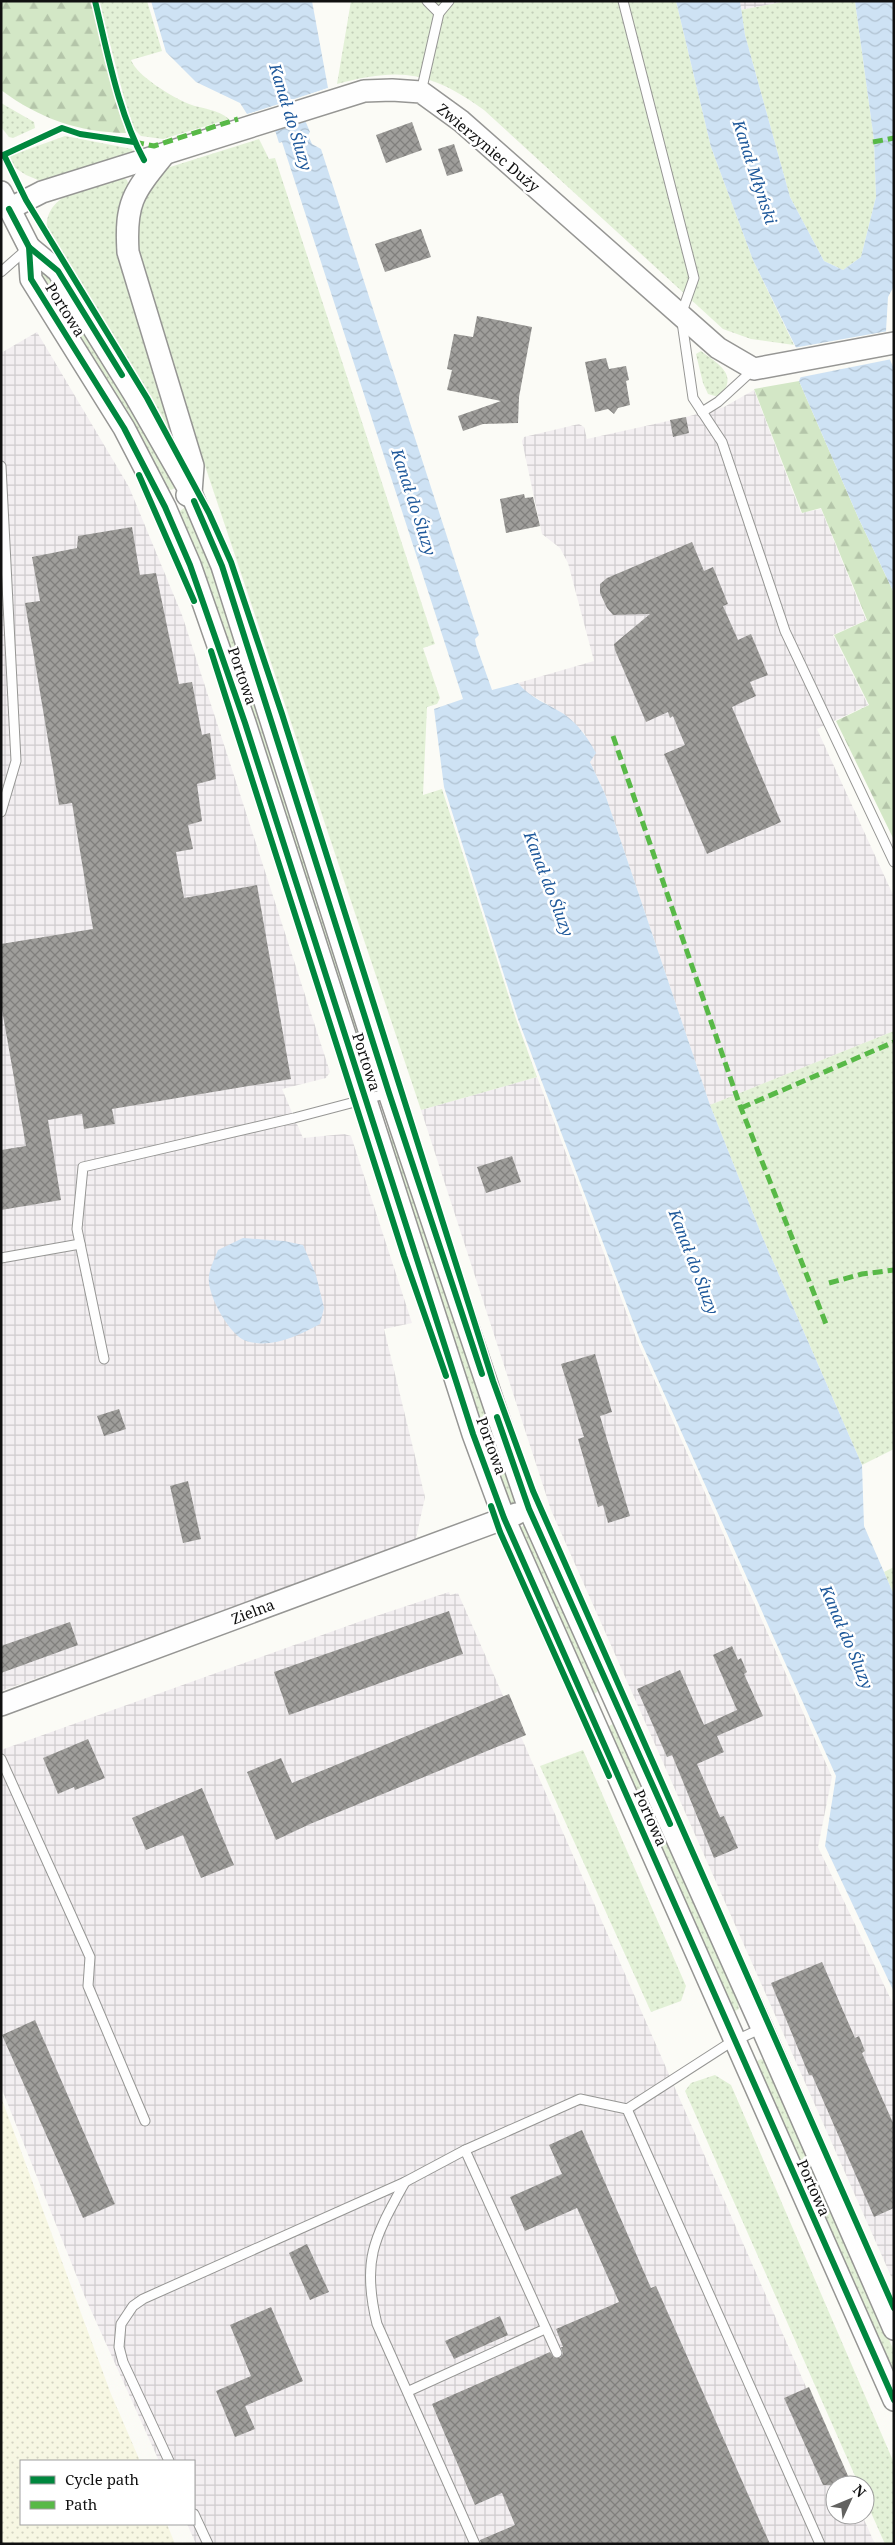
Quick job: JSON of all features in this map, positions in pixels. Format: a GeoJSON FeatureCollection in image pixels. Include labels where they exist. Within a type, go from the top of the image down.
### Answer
{"type":"FeatureCollection","features":[{"type":"Feature","properties":{"kind":"street"},"geometry":{"type":"LineString","coordinates":[[29,247],[5,200],[42,192],[163,156],[364,92],[392,90],[421,92]]}},
{"type":"Feature","properties":{"kind":"street","name":"Zwierzyniec Duży"},"geometry":{"type":"LineString","coordinates":[[421,92],[461,121],[718,348],[754,369]]}},
{"type":"Feature","properties":{"kind":"street"},"geometry":{"type":"LineString","coordinates":[[163,156],[138,187],[130,204],[126,222],[128,252],[193,466],[191,493],[165,507]]}},
{"type":"Feature","properties":{"kind":"street","name":"Portowa"},"geometry":{"type":"LineString","coordinates":[[29,247],[58,271],[136,397],[191,493],[222,566],[389,1093],[529,1509],[762,2028],[894,2329]]}},
{"type":"Feature","properties":{"kind":"street","name":"Portowa"},"geometry":{"type":"LineString","coordinates":[[29,247],[31,279],[124,428],[165,507],[190,565],[245,723],[473,1434],[504,1518],[734,2042],[894,2400]]}},
{"type":"Feature","properties":{"kind":"street"},"geometry":{"type":"LineString","coordinates":[[754,369],[894,343]]}},
{"type":"Feature","properties":{"kind":"street","name":"Zielna"},"geometry":{"type":"LineString","coordinates":[[1,1706],[529,1509]]}},
{"type":"Feature","properties":{"kind":"street"},"geometry":{"type":"LineString","coordinates":[[590,1713],[615,1702]]}},
{"type":"Feature","properties":{"kind":"lane"},"geometry":{"type":"LineString","coordinates":[[427,1],[439,14]]}},
{"type":"Feature","properties":{"kind":"lane"},"geometry":{"type":"LineString","coordinates":[[421,92],[439,14],[449,1]]}},
{"type":"Feature","properties":{"kind":"lane"},"geometry":{"type":"LineString","coordinates":[[623,1],[694,278],[680,315],[693,398],[722,442],[785,631],[894,862]]}},
{"type":"Feature","properties":{"kind":"lane"},"geometry":{"type":"LineString","coordinates":[[1,272],[29,247]]}},
{"type":"Feature","properties":{"kind":"lane"},"geometry":{"type":"LineString","coordinates":[[702,412],[718,402],[754,369]]}},
{"type":"Feature","properties":{"kind":"lane"},"geometry":{"type":"LineString","coordinates":[[1,466],[16,761],[1,812]]}},
{"type":"Feature","properties":{"kind":"lane"},"geometry":{"type":"LineString","coordinates":[[104,1359],[77,1228],[83,1168],[389,1093]]}},
{"type":"Feature","properties":{"kind":"lane"},"geometry":{"type":"LineString","coordinates":[[1,1258],[80,1244]]}},
{"type":"Feature","properties":{"kind":"lane"},"geometry":{"type":"LineString","coordinates":[[1,1758],[90,1958],[88,1986],[145,2121]]}},
{"type":"Feature","properties":{"kind":"lane"},"geometry":{"type":"LineString","coordinates":[[169,2460],[123,2362],[119,2347],[121,2324],[133,2306],[174,2285],[405,2182],[465,2150],[580,2100],[627,2110],[734,2042],[762,2028]]}},
{"type":"Feature","properties":{"kind":"lane"},"geometry":{"type":"LineString","coordinates":[[627,2110],[820,2544]]}},
{"type":"Feature","properties":{"kind":"lane"},"geometry":{"type":"LineString","coordinates":[[465,2150],[545,2329],[548,2331],[558,2353]]}},
{"type":"Feature","properties":{"kind":"lane"},"geometry":{"type":"LineString","coordinates":[[405,2182],[380,2228],[369,2268],[370,2295],[378,2324],[475,2544]]}},
{"type":"Feature","properties":{"kind":"lane"},"geometry":{"type":"LineString","coordinates":[[409,2391],[545,2329]]}},
{"type":"Feature","properties":{"kind":"lane"},"geometry":{"type":"LineString","coordinates":[[195,2516],[208,2544]]}},
{"type":"Feature","properties":{"kind":"shaded area"},"geometry":{"type":"Polygon","coordinates":[[[740,1],[787,1],[741,10],[740,1]]]}},
{"type":"Feature","properties":{"kind":"shaded area"},"geometry":{"type":"Polygon","coordinates":[[[37,332],[129,487],[182,615],[330,1072],[326,1078],[282,1089],[303,1138],[344,1134],[351,1136],[412,1323],[384,1329],[425,1497],[415,1543],[1,1691],[1,353],[37,332]]]}},
{"type":"Feature","properties":{"kind":"shaded area"},"geometry":{"type":"Polygon","coordinates":[[[754,390],[801,513],[821,509],[866,620],[833,635],[868,705],[817,729],[894,897],[894,1031],[710,1105],[605,794],[590,762],[585,734],[565,715],[525,691],[518,683],[594,661],[568,563],[560,548],[542,534],[522,441],[524,437],[579,424],[584,427],[587,439],[724,407],[754,390]]]}},
{"type":"Feature","properties":{"kind":"shaded area"},"geometry":{"type":"Polygon","coordinates":[[[537,1077],[638,1343],[832,1777],[818,1847],[894,2006],[894,2283],[551,1510],[421,1110],[537,1077]]]}},
{"type":"Feature","properties":{"kind":"shaded area"},"geometry":{"type":"Polygon","coordinates":[[[449,1592],[450,1595],[458,1593],[845,2475],[825,2475],[825,2525],[866,2525],[875,2544],[196,2544],[187,2525],[195,2525],[195,2460],[159,2460],[85,2297],[1,2087],[1,1750],[364,1620],[449,1592]]]}},
{"type":"Feature","properties":{"kind":"green space"},"geometry":{"type":"Polygon","coordinates":[[[1,1],[91,1],[126,133],[92,130],[60,122],[30,109],[1,90],[1,1]]]}},
{"type":"Feature","properties":{"kind":"green space"},"geometry":{"type":"Polygon","coordinates":[[[99,1],[147,1],[162,51],[131,60],[135,66],[140,73],[174,96],[189,104],[220,113],[229,119],[163,139],[141,136],[134,129],[123,94],[99,1]]]}},
{"type":"Feature","properties":{"kind":"green space"},"geometry":{"type":"Polygon","coordinates":[[[351,1],[676,1],[711,147],[753,260],[794,345],[751,339],[723,329],[484,110],[465,97],[430,80],[397,74],[379,75],[337,84],[351,1]]]}},
{"type":"Feature","properties":{"kind":"green space"},"geometry":{"type":"Polygon","coordinates":[[[787,1],[855,1],[874,140],[876,197],[861,257],[843,270],[824,261],[790,197],[745,35],[741,10],[787,1]]]}},
{"type":"Feature","properties":{"kind":"green space"},"geometry":{"type":"Polygon","coordinates":[[[1,103],[34,122],[35,128],[13,138],[9,137],[1,127],[1,103]]]}},
{"type":"Feature","properties":{"kind":"green space"},"geometry":{"type":"Polygon","coordinates":[[[65,136],[132,149],[135,155],[43,182],[26,175],[11,165],[7,157],[65,136]]]}},
{"type":"Feature","properties":{"kind":"green space"},"geometry":{"type":"Polygon","coordinates":[[[259,139],[269,159],[275,158],[435,644],[423,648],[440,698],[437,704],[427,707],[423,795],[442,789],[516,1019],[537,1077],[421,1110],[136,260],[135,232],[138,210],[149,189],[167,168],[259,139]]]}},
{"type":"Feature","properties":{"kind":"green space"},"geometry":{"type":"Polygon","coordinates":[[[122,177],[127,180],[129,186],[119,220],[179,452],[47,231],[48,218],[53,207],[62,199],[72,192],[85,187],[122,177]]]}},
{"type":"Feature","properties":{"kind":"green space"},"geometry":{"type":"Polygon","coordinates":[[[45,272],[50,275],[173,480],[175,488],[171,490],[164,485],[43,282],[41,274],[45,272]]]}},
{"type":"Feature","properties":{"kind":"green space"},"geometry":{"type":"Polygon","coordinates":[[[701,351],[720,365],[727,376],[725,389],[719,397],[708,394],[703,383],[696,354],[701,351]]]}},
{"type":"Feature","properties":{"kind":"green space"},"geometry":{"type":"Polygon","coordinates":[[[799,381],[858,517],[894,593],[894,840],[836,721],[869,705],[834,635],[867,620],[821,508],[802,513],[754,389],[799,381]]]}},
{"type":"Feature","properties":{"kind":"green space"},"geometry":{"type":"Polygon","coordinates":[[[184,508],[196,524],[207,549],[263,715],[374,1074],[370,1077],[179,516],[180,511],[184,508]]]}},
{"type":"Feature","properties":{"kind":"green space"},"geometry":{"type":"Polygon","coordinates":[[[894,1031],[894,1449],[862,1465],[762,1236],[710,1105],[894,1031]]]}},
{"type":"Feature","properties":{"kind":"green space"},"geometry":{"type":"Polygon","coordinates":[[[392,1127],[516,1499],[516,1505],[513,1506],[507,1502],[462,1372],[386,1136],[388,1129],[392,1127]]]}},
{"type":"Feature","properties":{"kind":"green space"},"geometry":{"type":"Polygon","coordinates":[[[525,1525],[599,1685],[597,1692],[594,1694],[588,1689],[520,1533],[521,1527],[525,1525]]]}},
{"type":"Feature","properties":{"kind":"green space"},"geometry":{"type":"Polygon","coordinates":[[[894,1567],[894,1595],[884,1572],[894,1567]]]}},
{"type":"Feature","properties":{"kind":"green space"},"geometry":{"type":"Polygon","coordinates":[[[613,1724],[619,1730],[737,1998],[739,2009],[735,2011],[727,2002],[607,1733],[609,1726],[613,1724]]]}},
{"type":"Feature","properties":{"kind":"green space"},"geometry":{"type":"Polygon","coordinates":[[[583,1750],[686,1986],[681,2001],[651,2012],[540,1766],[583,1750]]]}},
{"type":"Feature","properties":{"kind":"green space"},"geometry":{"type":"Polygon","coordinates":[[[761,2059],[766,2062],[894,2351],[894,2377],[756,2067],[757,2061],[761,2059]]]}},
{"type":"Feature","properties":{"kind":"green space"},"geometry":{"type":"Polygon","coordinates":[[[715,2075],[731,2085],[894,2463],[894,2544],[885,2544],[875,2522],[875,2475],[855,2475],[685,2091],[691,2083],[715,2075]]]}},
{"type":"Feature","properties":{"kind":"green space"},"geometry":{"type":"Polygon","coordinates":[[[1,2097],[111,2394],[140,2460],[20,2460],[20,2525],[167,2525],[175,2544],[1,2544],[1,2097]]]}},
{"type":"Feature","properties":{"kind":"water","name":"Kanał do Śluzy"},"geometry":{"type":"Polygon","coordinates":[[[151,1],[312,1],[328,88],[296,99],[310,132],[308,135],[312,144],[321,149],[479,635],[475,639],[476,645],[492,690],[518,683],[534,697],[574,722],[596,753],[590,762],[605,794],[710,1105],[762,1236],[862,1465],[864,1526],[894,1595],[894,1992],[825,1846],[836,1776],[640,1340],[518,1019],[444,787],[434,709],[463,699],[282,142],[279,143],[268,108],[247,114],[240,103],[196,82],[166,52],[151,1]]]}},
{"type":"Feature","properties":{"kind":"water","name":"Kanał Młyński"},"geometry":{"type":"Polygon","coordinates":[[[676,1],[740,1],[745,35],[790,197],[824,261],[843,270],[861,257],[876,197],[874,140],[855,1],[894,1],[894,286],[888,297],[885,348],[894,369],[894,593],[858,517],[799,381],[805,366],[753,260],[711,147],[676,1]]]}},
{"type":"Feature","properties":{"kind":"water"},"geometry":{"type":"Polygon","coordinates":[[[243,1238],[284,1241],[303,1245],[316,1275],[324,1308],[320,1324],[294,1337],[265,1343],[246,1341],[233,1331],[220,1313],[215,1302],[211,1292],[209,1276],[218,1250],[243,1238]]]}},
{"type":"Feature","properties":{"kind":"pier"},"geometry":{"type":"Polygon","coordinates":[[[328,88],[329,90],[299,100],[308,120],[273,132],[266,111],[248,116],[245,115],[328,88]]]}},
{"type":"Feature","properties":{"kind":"pier"},"geometry":{"type":"Polygon","coordinates":[[[888,331],[888,347],[892,359],[797,378],[802,366],[793,348],[888,331]]]}},
{"type":"Feature","properties":{"kind":"building"},"geometry":{"type":"Polygon","coordinates":[[[412,122],[422,150],[386,163],[376,135],[412,122]]]}},
{"type":"Feature","properties":{"kind":"building"},"geometry":{"type":"Polygon","coordinates":[[[454,144],[463,171],[447,176],[438,149],[454,144]]]}},
{"type":"Feature","properties":{"kind":"building"},"geometry":{"type":"Polygon","coordinates":[[[421,229],[431,257],[385,272],[375,244],[421,229]]]}},
{"type":"Feature","properties":{"kind":"building"},"geometry":{"type":"Polygon","coordinates":[[[477,316],[532,327],[519,397],[518,423],[483,424],[463,431],[458,416],[501,401],[447,390],[452,370],[447,369],[454,334],[473,337],[477,316]]]}},
{"type":"Feature","properties":{"kind":"building"},"geometry":{"type":"Polygon","coordinates":[[[606,358],[609,369],[626,366],[629,380],[626,381],[630,405],[618,408],[614,414],[608,409],[595,412],[585,362],[606,358]]]}},
{"type":"Feature","properties":{"kind":"building"},"geometry":{"type":"Polygon","coordinates":[[[686,417],[689,433],[673,437],[670,420],[686,417]]]}},
{"type":"Feature","properties":{"kind":"building"},"geometry":{"type":"Polygon","coordinates":[[[524,494],[525,498],[533,497],[540,526],[506,533],[500,499],[524,494]]]}},
{"type":"Feature","properties":{"kind":"building"},"geometry":{"type":"Polygon","coordinates":[[[132,527],[140,575],[156,573],[179,684],[192,682],[202,735],[210,733],[216,779],[197,784],[202,821],[188,825],[193,849],[176,852],[184,898],[257,885],[291,1079],[112,1109],[115,1124],[84,1129],[82,1114],[48,1120],[61,1200],[1,1210],[1,1150],[26,1146],[1,1004],[1,944],[93,929],[72,803],[59,805],[25,603],[40,601],[32,557],[77,548],[78,536],[132,527]]]}},
{"type":"Feature","properties":{"kind":"building"},"geometry":{"type":"Polygon","coordinates":[[[692,542],[704,571],[713,567],[728,604],[723,606],[738,640],[751,634],[768,675],[750,682],[756,696],[732,707],[781,822],[707,854],[664,754],[685,745],[673,716],[670,718],[668,712],[646,722],[615,650],[614,644],[650,614],[613,615],[607,608],[600,593],[600,584],[607,578],[692,542]]]}},
{"type":"Feature","properties":{"kind":"building"},"geometry":{"type":"Polygon","coordinates":[[[512,1156],[521,1182],[486,1193],[477,1167],[512,1156]]]}},
{"type":"Feature","properties":{"kind":"building"},"geometry":{"type":"Polygon","coordinates":[[[595,1354],[612,1412],[600,1416],[630,1516],[608,1523],[603,1505],[598,1507],[578,1439],[584,1437],[561,1364],[595,1354]]]}},
{"type":"Feature","properties":{"kind":"building"},"geometry":{"type":"Polygon","coordinates":[[[119,1409],[126,1429],[104,1436],[97,1416],[119,1409]]]}},
{"type":"Feature","properties":{"kind":"building"},"geometry":{"type":"Polygon","coordinates":[[[188,1481],[201,1539],[183,1543],[170,1486],[188,1481]]]}},
{"type":"Feature","properties":{"kind":"building"},"geometry":{"type":"Polygon","coordinates":[[[449,1611],[463,1654],[289,1715],[274,1672],[449,1611]]]}},
{"type":"Feature","properties":{"kind":"building"},"geometry":{"type":"Polygon","coordinates":[[[70,1622],[78,1645],[1,1673],[1,1646],[70,1622]]]}},
{"type":"Feature","properties":{"kind":"building"},"geometry":{"type":"Polygon","coordinates":[[[732,1646],[738,1660],[741,1658],[747,1672],[744,1674],[763,1716],[717,1736],[724,1752],[697,1764],[720,1817],[724,1816],[738,1848],[714,1858],[672,1755],[667,1757],[637,1689],[680,1670],[704,1725],[737,1710],[713,1655],[732,1646]]]}},
{"type":"Feature","properties":{"kind":"building"},"geometry":{"type":"Polygon","coordinates":[[[509,1694],[526,1735],[310,1824],[276,1840],[247,1772],[281,1758],[292,1783],[509,1694]]]}},
{"type":"Feature","properties":{"kind":"building"},"geometry":{"type":"Polygon","coordinates":[[[88,1739],[105,1778],[75,1790],[74,1787],[58,1794],[43,1758],[88,1739]]]}},
{"type":"Feature","properties":{"kind":"building"},"geometry":{"type":"Polygon","coordinates":[[[202,1788],[234,1865],[201,1878],[183,1835],[146,1850],[132,1818],[202,1788]]]}},
{"type":"Feature","properties":{"kind":"building"},"geometry":{"type":"Polygon","coordinates":[[[822,1962],[855,2038],[859,2036],[865,2051],[862,2053],[894,2125],[894,2208],[874,2217],[812,2075],[809,2075],[771,1983],[822,1962]]]}},
{"type":"Feature","properties":{"kind":"building"},"geometry":{"type":"Polygon","coordinates":[[[35,2020],[115,2204],[83,2218],[2,2035],[35,2020]]]}},
{"type":"Feature","properties":{"kind":"building"},"geometry":{"type":"Polygon","coordinates":[[[582,2130],[651,2288],[656,2286],[770,2544],[481,2544],[480,2540],[515,2525],[502,2493],[475,2505],[432,2404],[550,2352],[554,2358],[560,2358],[563,2354],[561,2347],[563,2347],[556,2329],[619,2302],[577,2208],[525,2231],[510,2197],[562,2174],[549,2145],[582,2130]]]}},
{"type":"Feature","properties":{"kind":"building"},"geometry":{"type":"Polygon","coordinates":[[[307,2244],[329,2292],[310,2300],[289,2253],[307,2244]]]}},
{"type":"Feature","properties":{"kind":"building"},"geometry":{"type":"Polygon","coordinates":[[[271,2307],[303,2381],[245,2406],[255,2429],[235,2437],[216,2391],[251,2376],[230,2325],[271,2307]]]}},
{"type":"Feature","properties":{"kind":"building"},"geometry":{"type":"Polygon","coordinates":[[[500,2316],[508,2335],[454,2359],[445,2341],[500,2316]]]}},
{"type":"Feature","properties":{"kind":"building"},"geometry":{"type":"Polygon","coordinates":[[[809,2387],[848,2475],[825,2475],[825,2485],[823,2485],[784,2398],[809,2387]]]}},
{"type":"Feature","properties":{"kind":"marked path"},"geometry":{"type":"LineString","coordinates":[[134,142],[154,146],[238,119]]}},
{"type":"Feature","properties":{"kind":"marked path"},"geometry":{"type":"LineString","coordinates":[[873,142],[894,138]]}},
{"type":"Feature","properties":{"kind":"marked path"},"geometry":{"type":"LineString","coordinates":[[613,736],[739,1103],[826,1324]]}},
{"type":"Feature","properties":{"kind":"marked path"},"geometry":{"type":"LineString","coordinates":[[741,1108],[894,1042]]}},
{"type":"Feature","properties":{"kind":"marked path"},"geometry":{"type":"LineString","coordinates":[[829,1283],[862,1274],[894,1270]]}},
{"type":"Feature","properties":{"kind":"cycle path"},"geometry":{"type":"LineString","coordinates":[[95,1],[120,103],[144,160]]}},
{"type":"Feature","properties":{"kind":"cycle path"},"geometry":{"type":"LineString","coordinates":[[1,156],[62,128],[80,134],[134,142]]}},
{"type":"Feature","properties":{"kind":"cycle path"},"geometry":{"type":"LineString","coordinates":[[4,155],[26,200],[147,398],[209,513],[231,562],[282,714],[493,1381],[533,1491],[894,2308]]}},
{"type":"Feature","properties":{"kind":"cycle path"},"geometry":{"type":"LineString","coordinates":[[9,209],[29,247],[31,279],[124,428],[165,507],[190,565],[245,723],[473,1434],[504,1518],[894,2400]]}},
{"type":"Feature","properties":{"kind":"cycle path"},"geometry":{"type":"LineString","coordinates":[[29,247],[58,271],[122,375]]}},
{"type":"Feature","properties":{"kind":"cycle path"},"geometry":{"type":"LineString","coordinates":[[139,475],[194,601]]}},
{"type":"Feature","properties":{"kind":"cycle path"},"geometry":{"type":"LineString","coordinates":[[194,501],[222,566],[389,1093],[482,1374]]}},
{"type":"Feature","properties":{"kind":"cycle path"},"geometry":{"type":"LineString","coordinates":[[211,651],[404,1256],[446,1376]]}},
{"type":"Feature","properties":{"kind":"cycle path"},"geometry":{"type":"LineString","coordinates":[[497,1417],[529,1509],[670,1824]]}},
{"type":"Feature","properties":{"kind":"cycle path"},"geometry":{"type":"LineString","coordinates":[[491,1506],[500,1532],[609,1776]]}}]}
